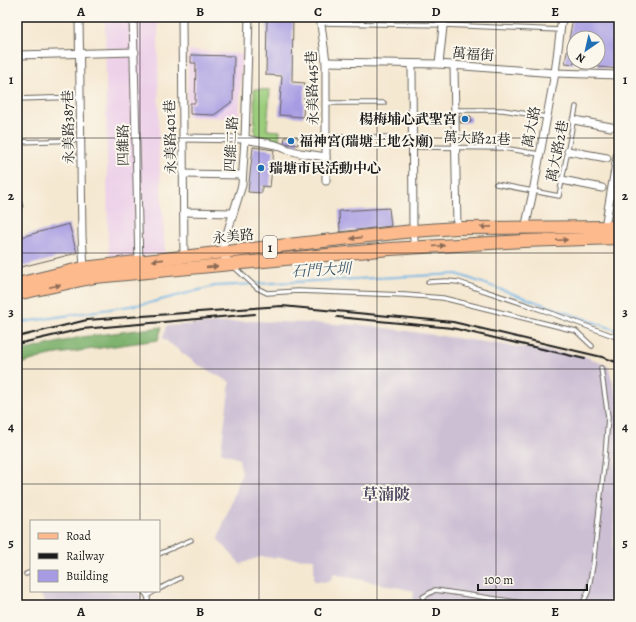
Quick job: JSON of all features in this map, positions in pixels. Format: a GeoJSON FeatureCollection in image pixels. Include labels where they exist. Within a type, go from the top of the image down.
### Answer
{"type":"FeatureCollection","features":[{"type":"Feature","properties":{"kind":"main road","name":"永美路"},"geometry":{"type":"LineString","coordinates":[[17,294],[184,257],[414,231],[525,226]]}},
{"type":"Feature","properties":{"kind":"main road","name":"1"},"geometry":{"type":"LineString","coordinates":[[525,226],[619,227]]}},
{"type":"Feature","properties":{"kind":"main road","name":"1"},"geometry":{"type":"LineString","coordinates":[[523,241],[619,238]]}},
{"type":"Feature","properties":{"kind":"main road","name":"永美路"},"geometry":{"type":"LineString","coordinates":[[17,284],[84,268],[232,265],[415,248],[523,241]]}},
{"type":"Feature","properties":{"kind":"street","name":"永美路387巷"},"geometry":{"type":"LineString","coordinates":[[79,17],[82,236],[84,268]]}},
{"type":"Feature","properties":{"kind":"street","name":"四維路"},"geometry":{"type":"LineString","coordinates":[[133,17],[139,268]]}},
{"type":"Feature","properties":{"kind":"street","name":"永美路401巷"},"geometry":{"type":"LineString","coordinates":[[182,17],[184,257]]}},
{"type":"Feature","properties":{"kind":"street","name":"四維二路"},"geometry":{"type":"LineString","coordinates":[[221,253],[242,185],[249,17]]}},
{"type":"Feature","properties":{"kind":"street","name":"萬大路"},"geometry":{"type":"LineString","coordinates":[[523,241],[555,73],[562,17]]}},
{"type":"Feature","properties":{"kind":"street","name":"永美路445巷"},"geometry":{"type":"LineString","coordinates":[[320,20],[326,62],[326,181]]}},
{"type":"Feature","properties":{"kind":"street"},"geometry":{"type":"LineString","coordinates":[[439,64],[444,21]]}},
{"type":"Feature","properties":{"kind":"street"},"geometry":{"type":"LineString","coordinates":[[17,55],[135,52]]}},
{"type":"Feature","properties":{"kind":"street","name":"萬福街"},"geometry":{"type":"LineString","coordinates":[[326,62],[439,64],[555,73],[619,75]]}},
{"type":"Feature","properties":{"kind":"street"},"geometry":{"type":"LineString","coordinates":[[412,64],[415,248]]}},
{"type":"Feature","properties":{"kind":"street"},"geometry":{"type":"LineString","coordinates":[[454,66],[457,228]]}},
{"type":"Feature","properties":{"kind":"street"},"geometry":{"type":"LineString","coordinates":[[574,120],[611,127]]}},
{"type":"Feature","properties":{"kind":"street"},"geometry":{"type":"LineString","coordinates":[[183,138],[245,139],[276,144],[300,153],[326,157]]}},
{"type":"Feature","properties":{"kind":"street"},"geometry":{"type":"LineString","coordinates":[[605,227],[616,177],[619,146]]}},
{"type":"Feature","properties":{"kind":"street"},"geometry":{"type":"LineString","coordinates":[[568,151],[607,158]]}},
{"type":"Feature","properties":{"kind":"street"},"geometry":{"type":"LineString","coordinates":[[183,174],[242,175]]}},
{"type":"Feature","properties":{"kind":"street"},"geometry":{"type":"LineString","coordinates":[[562,180],[602,188]]}},
{"type":"Feature","properties":{"kind":"street"},"geometry":{"type":"LineString","coordinates":[[184,212],[233,213]]}},
{"type":"Feature","properties":{"kind":"street"},"geometry":{"type":"LineString","coordinates":[[221,253],[232,265]]}},
{"type":"Feature","properties":{"kind":"lane"},"geometry":{"type":"LineString","coordinates":[[320,20],[444,21],[560,30]]}},
{"type":"Feature","properties":{"kind":"lane"},"geometry":{"type":"LineString","coordinates":[[17,99],[80,97]]}},
{"type":"Feature","properties":{"kind":"lane"},"geometry":{"type":"LineString","coordinates":[[326,103],[384,103]]}},
{"type":"Feature","properties":{"kind":"lane","name":"萬大路2巷"},"geometry":{"type":"LineString","coordinates":[[533,192],[560,196],[576,106]]}},
{"type":"Feature","properties":{"kind":"lane"},"geometry":{"type":"LineString","coordinates":[[455,110],[503,110],[546,117]]}},
{"type":"Feature","properties":{"kind":"lane"},"geometry":{"type":"LineString","coordinates":[[326,137],[388,137]]}},
{"type":"Feature","properties":{"kind":"lane"},"geometry":{"type":"LineString","coordinates":[[17,142],[81,140]]}},
{"type":"Feature","properties":{"kind":"lane","name":"萬大路21巷"},"geometry":{"type":"LineString","coordinates":[[413,147],[502,148],[539,154]]}},
{"type":"Feature","properties":{"kind":"lane"},"geometry":{"type":"LineString","coordinates":[[496,184],[533,192]]}},
{"type":"Feature","properties":{"kind":"lane"},"geometry":{"type":"LineString","coordinates":[[232,265],[267,294],[306,292],[405,295],[443,298],[576,331],[592,346]]}},
{"type":"Feature","properties":{"kind":"lane"},"geometry":{"type":"LineString","coordinates":[[428,282],[458,282],[548,312],[619,338]]}},
{"type":"Feature","properties":{"kind":"lane"},"geometry":{"type":"LineString","coordinates":[[578,605],[583,603],[588,592],[593,565],[605,457],[608,417],[601,368]]}},
{"type":"Feature","properties":{"kind":"lane"},"geometry":{"type":"LineString","coordinates":[[160,554],[191,540]]}},
{"type":"Feature","properties":{"kind":"lane"},"geometry":{"type":"LineString","coordinates":[[26,574],[30,572]]}},
{"type":"Feature","properties":{"kind":"lane"},"geometry":{"type":"LineString","coordinates":[[160,588],[180,578]]}},
{"type":"Feature","properties":{"kind":"lane"},"geometry":{"type":"LineString","coordinates":[[422,605],[423,597],[435,590],[537,605]]}},
{"type":"Feature","properties":{"kind":"lane"},"geometry":{"type":"LineString","coordinates":[[144,592],[147,596],[148,605]]}},
{"type":"Feature","properties":{"kind":"lane"},"geometry":{"type":"LineString","coordinates":[[147,596],[153,592]]}},
{"type":"Feature","properties":{"kind":"shaded area"},"geometry":{"type":"Polygon","coordinates":[[[105,17],[158,17],[159,155],[165,253],[110,261],[108,243],[105,17]]]}},
{"type":"Feature","properties":{"kind":"shaded area"},"geometry":{"type":"Polygon","coordinates":[[[188,50],[242,54],[239,118],[187,117],[188,50]]]}},
{"type":"Feature","properties":{"kind":"shaded area"},"geometry":{"type":"Polygon","coordinates":[[[252,321],[363,325],[584,356],[608,366],[618,401],[612,599],[602,605],[412,605],[414,591],[334,574],[329,582],[314,581],[314,559],[260,557],[240,564],[218,539],[242,473],[239,459],[221,452],[230,382],[198,365],[163,338],[166,326],[252,321]]]}},
{"type":"Feature","properties":{"kind":"shaded area"},"geometry":{"type":"Polygon","coordinates":[[[38,592],[138,592],[142,597],[142,605],[48,605],[38,592]]]}},
{"type":"Feature","properties":{"kind":"green space"},"geometry":{"type":"Polygon","coordinates":[[[254,89],[270,90],[267,130],[280,131],[279,140],[255,139],[254,89]]]}},
{"type":"Feature","properties":{"kind":"green space"},"geometry":{"type":"Polygon","coordinates":[[[162,327],[158,340],[50,355],[17,365],[17,352],[81,337],[162,327]]]}},
{"type":"Feature","properties":{"kind":"building"},"geometry":{"type":"Polygon","coordinates":[[[267,17],[293,17],[292,82],[305,83],[303,117],[279,115],[282,76],[266,75],[267,17]]]}},
{"type":"Feature","properties":{"kind":"building"},"geometry":{"type":"Polygon","coordinates":[[[573,17],[619,17],[619,69],[606,68],[606,30],[571,30],[573,17]]]}},
{"type":"Feature","properties":{"kind":"building"},"geometry":{"type":"Polygon","coordinates":[[[191,55],[234,56],[233,101],[214,115],[190,114],[190,103],[195,103],[196,63],[191,63],[191,55]]]}},
{"type":"Feature","properties":{"kind":"building","name":"楊梅埔心武聖宮"},"geometry":{"type":"Polygon","coordinates":[[[460,116],[471,116],[471,122],[460,123],[460,116]]]}},
{"type":"Feature","properties":{"kind":"building","name":"福神宮(瑞塘土地公廟)"},"geometry":{"type":"Polygon","coordinates":[[[285,137],[298,137],[298,145],[284,143],[285,137]]]}},
{"type":"Feature","properties":{"kind":"building","name":"瑞塘市民活動中心"},"geometry":{"type":"Polygon","coordinates":[[[253,147],[274,150],[270,187],[262,186],[262,193],[248,192],[253,147]]]}},
{"type":"Feature","properties":{"kind":"building"},"geometry":{"type":"Polygon","coordinates":[[[17,191],[19,191],[23,207],[17,209],[17,191]]]}},
{"type":"Feature","properties":{"kind":"building"},"geometry":{"type":"Polygon","coordinates":[[[389,208],[391,226],[340,232],[339,211],[389,208]]]}},
{"type":"Feature","properties":{"kind":"building"},"geometry":{"type":"Polygon","coordinates":[[[69,224],[77,253],[17,268],[17,238],[69,224]]]}},
{"type":"Feature","properties":{"kind":"waterway","name":"石門大圳"},"geometry":{"type":"LineString","coordinates":[[17,323],[149,303],[215,286],[457,274],[619,331]]}},
{"type":"Feature","properties":{"kind":"railway"},"geometry":{"type":"LineString","coordinates":[[17,337],[87,320],[282,306],[453,322],[602,357],[619,363]]}},
{"type":"Feature","properties":{"kind":"railway"},"geometry":{"type":"LineString","coordinates":[[17,344],[82,329],[255,314]]}},
{"type":"Feature","properties":{"kind":"railway"},"geometry":{"type":"LineString","coordinates":[[337,317],[452,328],[585,359]]}},
{"type":"Feature","properties":{"kind":"place","name":"楊梅埔心武聖宮"},"geometry":{"type":"Point","coordinates":[465,119]}},
{"type":"Feature","properties":{"kind":"place","name":"福神宮(瑞塘土地公廟)"},"geometry":{"type":"Point","coordinates":[291,141]}},
{"type":"Feature","properties":{"kind":"place","name":"瑞塘市民活動中心"},"geometry":{"type":"Point","coordinates":[261,168]}},
{"type":"Feature","properties":{"kind":"district","name":"草湳陂"},"geometry":{"type":"Point","coordinates":[386,494]}}]}
